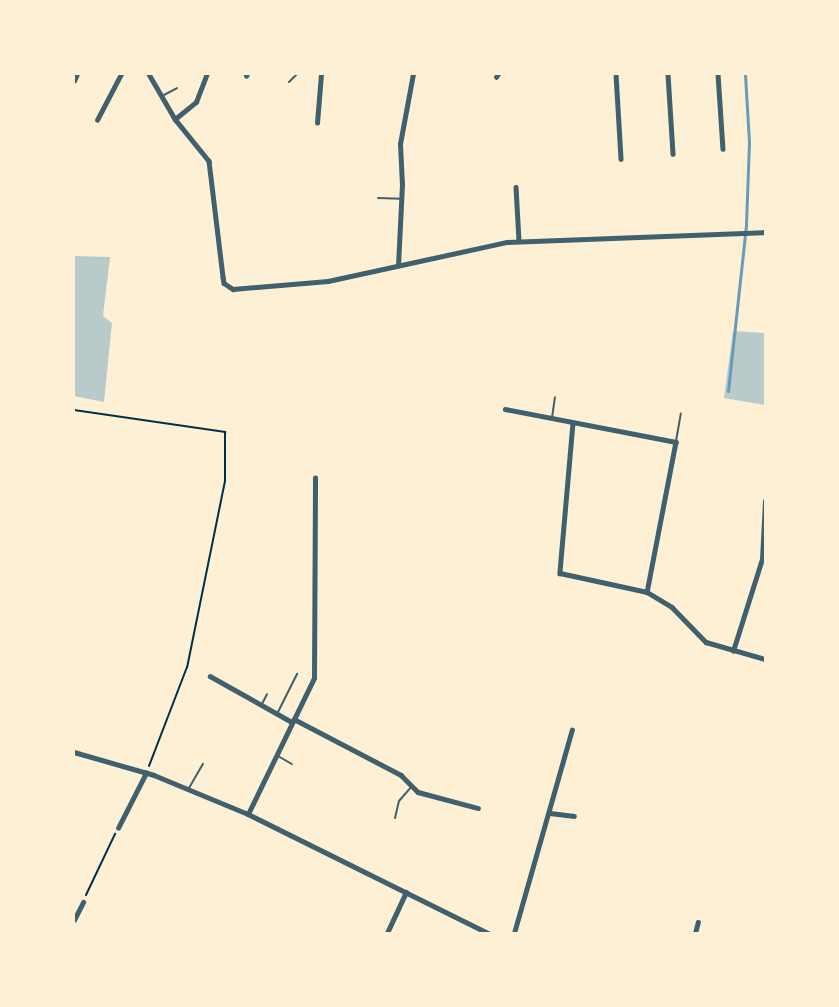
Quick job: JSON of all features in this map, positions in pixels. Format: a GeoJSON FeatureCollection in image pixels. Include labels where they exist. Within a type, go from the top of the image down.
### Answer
{"type":"FeatureCollection","features":[{"type":"Feature","properties":{"kind":"street"},"geometry":{"type":"LineString","coordinates":[[74,81],[78,74]]}},
{"type":"Feature","properties":{"kind":"street"},"geometry":{"type":"LineString","coordinates":[[96,120],[121,74]]}},
{"type":"Feature","properties":{"kind":"street"},"geometry":{"type":"LineString","coordinates":[[149,74],[176,119],[209,161],[223,277],[228,287],[328,281],[486,246],[519,241],[765,232]]}},
{"type":"Feature","properties":{"kind":"street"},"geometry":{"type":"LineString","coordinates":[[176,119],[196,102],[207,74]]}},
{"type":"Feature","properties":{"kind":"street"},"geometry":{"type":"LineString","coordinates":[[317,123],[321,74]]}},
{"type":"Feature","properties":{"kind":"street"},"geometry":{"type":"LineString","coordinates":[[398,266],[401,199],[400,144],[413,74]]}},
{"type":"Feature","properties":{"kind":"street"},"geometry":{"type":"LineString","coordinates":[[616,74],[622,159]]}},
{"type":"Feature","properties":{"kind":"street"},"geometry":{"type":"LineString","coordinates":[[668,74],[673,154]]}},
{"type":"Feature","properties":{"kind":"street"},"geometry":{"type":"LineString","coordinates":[[718,74],[724,149]]}},
{"type":"Feature","properties":{"kind":"street"},"geometry":{"type":"LineString","coordinates":[[516,186],[519,241]]}},
{"type":"Feature","properties":{"kind":"street"},"geometry":{"type":"LineString","coordinates":[[505,410],[676,442],[647,592]]}},
{"type":"Feature","properties":{"kind":"street"},"geometry":{"type":"LineString","coordinates":[[573,423],[560,573],[647,592],[672,607],[706,642],[765,659]]}},
{"type":"Feature","properties":{"kind":"street"},"geometry":{"type":"LineString","coordinates":[[248,814],[314,678],[315,478]]}},
{"type":"Feature","properties":{"kind":"street"},"geometry":{"type":"LineString","coordinates":[[734,651],[762,560],[765,501]]}},
{"type":"Feature","properties":{"kind":"street"},"geometry":{"type":"LineString","coordinates":[[210,676],[261,707],[401,775],[412,786],[430,797],[478,808]]}},
{"type":"Feature","properties":{"kind":"street"},"geometry":{"type":"LineString","coordinates":[[514,933],[550,813],[572,730]]}},
{"type":"Feature","properties":{"kind":"street"},"geometry":{"type":"LineString","coordinates":[[74,752],[154,775],[248,814],[488,933]]}},
{"type":"Feature","properties":{"kind":"street"},"geometry":{"type":"LineString","coordinates":[[118,828],[146,773]]}},
{"type":"Feature","properties":{"kind":"street"},"geometry":{"type":"LineString","coordinates":[[550,813],[574,816]]}},
{"type":"Feature","properties":{"kind":"street"},"geometry":{"type":"LineString","coordinates":[[387,933],[406,892]]}},
{"type":"Feature","properties":{"kind":"street"},"geometry":{"type":"LineString","coordinates":[[74,920],[83,902]]}},
{"type":"Feature","properties":{"kind":"street"},"geometry":{"type":"LineString","coordinates":[[695,933],[698,922]]}},
{"type":"Feature","properties":{"kind":"lane"},"geometry":{"type":"LineString","coordinates":[[290,82],[297,74]]}},
{"type":"Feature","properties":{"kind":"lane"},"geometry":{"type":"LineString","coordinates":[[162,96],[177,88]]}},
{"type":"Feature","properties":{"kind":"lane"},"geometry":{"type":"LineString","coordinates":[[378,198],[401,199]]}},
{"type":"Feature","properties":{"kind":"lane"},"geometry":{"type":"LineString","coordinates":[[552,418],[555,397]]}},
{"type":"Feature","properties":{"kind":"lane"},"geometry":{"type":"LineString","coordinates":[[676,442],[681,414]]}},
{"type":"Feature","properties":{"kind":"lane"},"geometry":{"type":"LineString","coordinates":[[277,714],[297,674]]}},
{"type":"Feature","properties":{"kind":"lane"},"geometry":{"type":"LineString","coordinates":[[261,707],[267,694]]}},
{"type":"Feature","properties":{"kind":"lane"},"geometry":{"type":"LineString","coordinates":[[276,755],[292,764]]}},
{"type":"Feature","properties":{"kind":"lane"},"geometry":{"type":"LineString","coordinates":[[188,790],[203,764]]}},
{"type":"Feature","properties":{"kind":"lane"},"geometry":{"type":"LineString","coordinates":[[396,818],[399,801],[412,786]]}},
{"type":"Feature","properties":{"kind":"path"},"geometry":{"type":"LineString","coordinates":[[74,410],[225,432],[225,481],[187,667],[146,773]]}},
{"type":"Feature","properties":{"kind":"path"},"geometry":{"type":"LineString","coordinates":[[83,902],[118,828]]}},
{"type":"Feature","properties":{"kind":"shaded area"},"geometry":{"type":"Polygon","coordinates":[[[74,256],[110,257],[103,316],[112,323],[104,402],[74,396],[74,256]]]}},
{"type":"Feature","properties":{"kind":"shaded area"},"geometry":{"type":"Polygon","coordinates":[[[733,331],[765,333],[765,405],[724,398],[733,331]]]}},
{"type":"Feature","properties":{"kind":"waterway"},"geometry":{"type":"LineString","coordinates":[[728,391],[746,224],[749,142],[745,74]]}}]}
